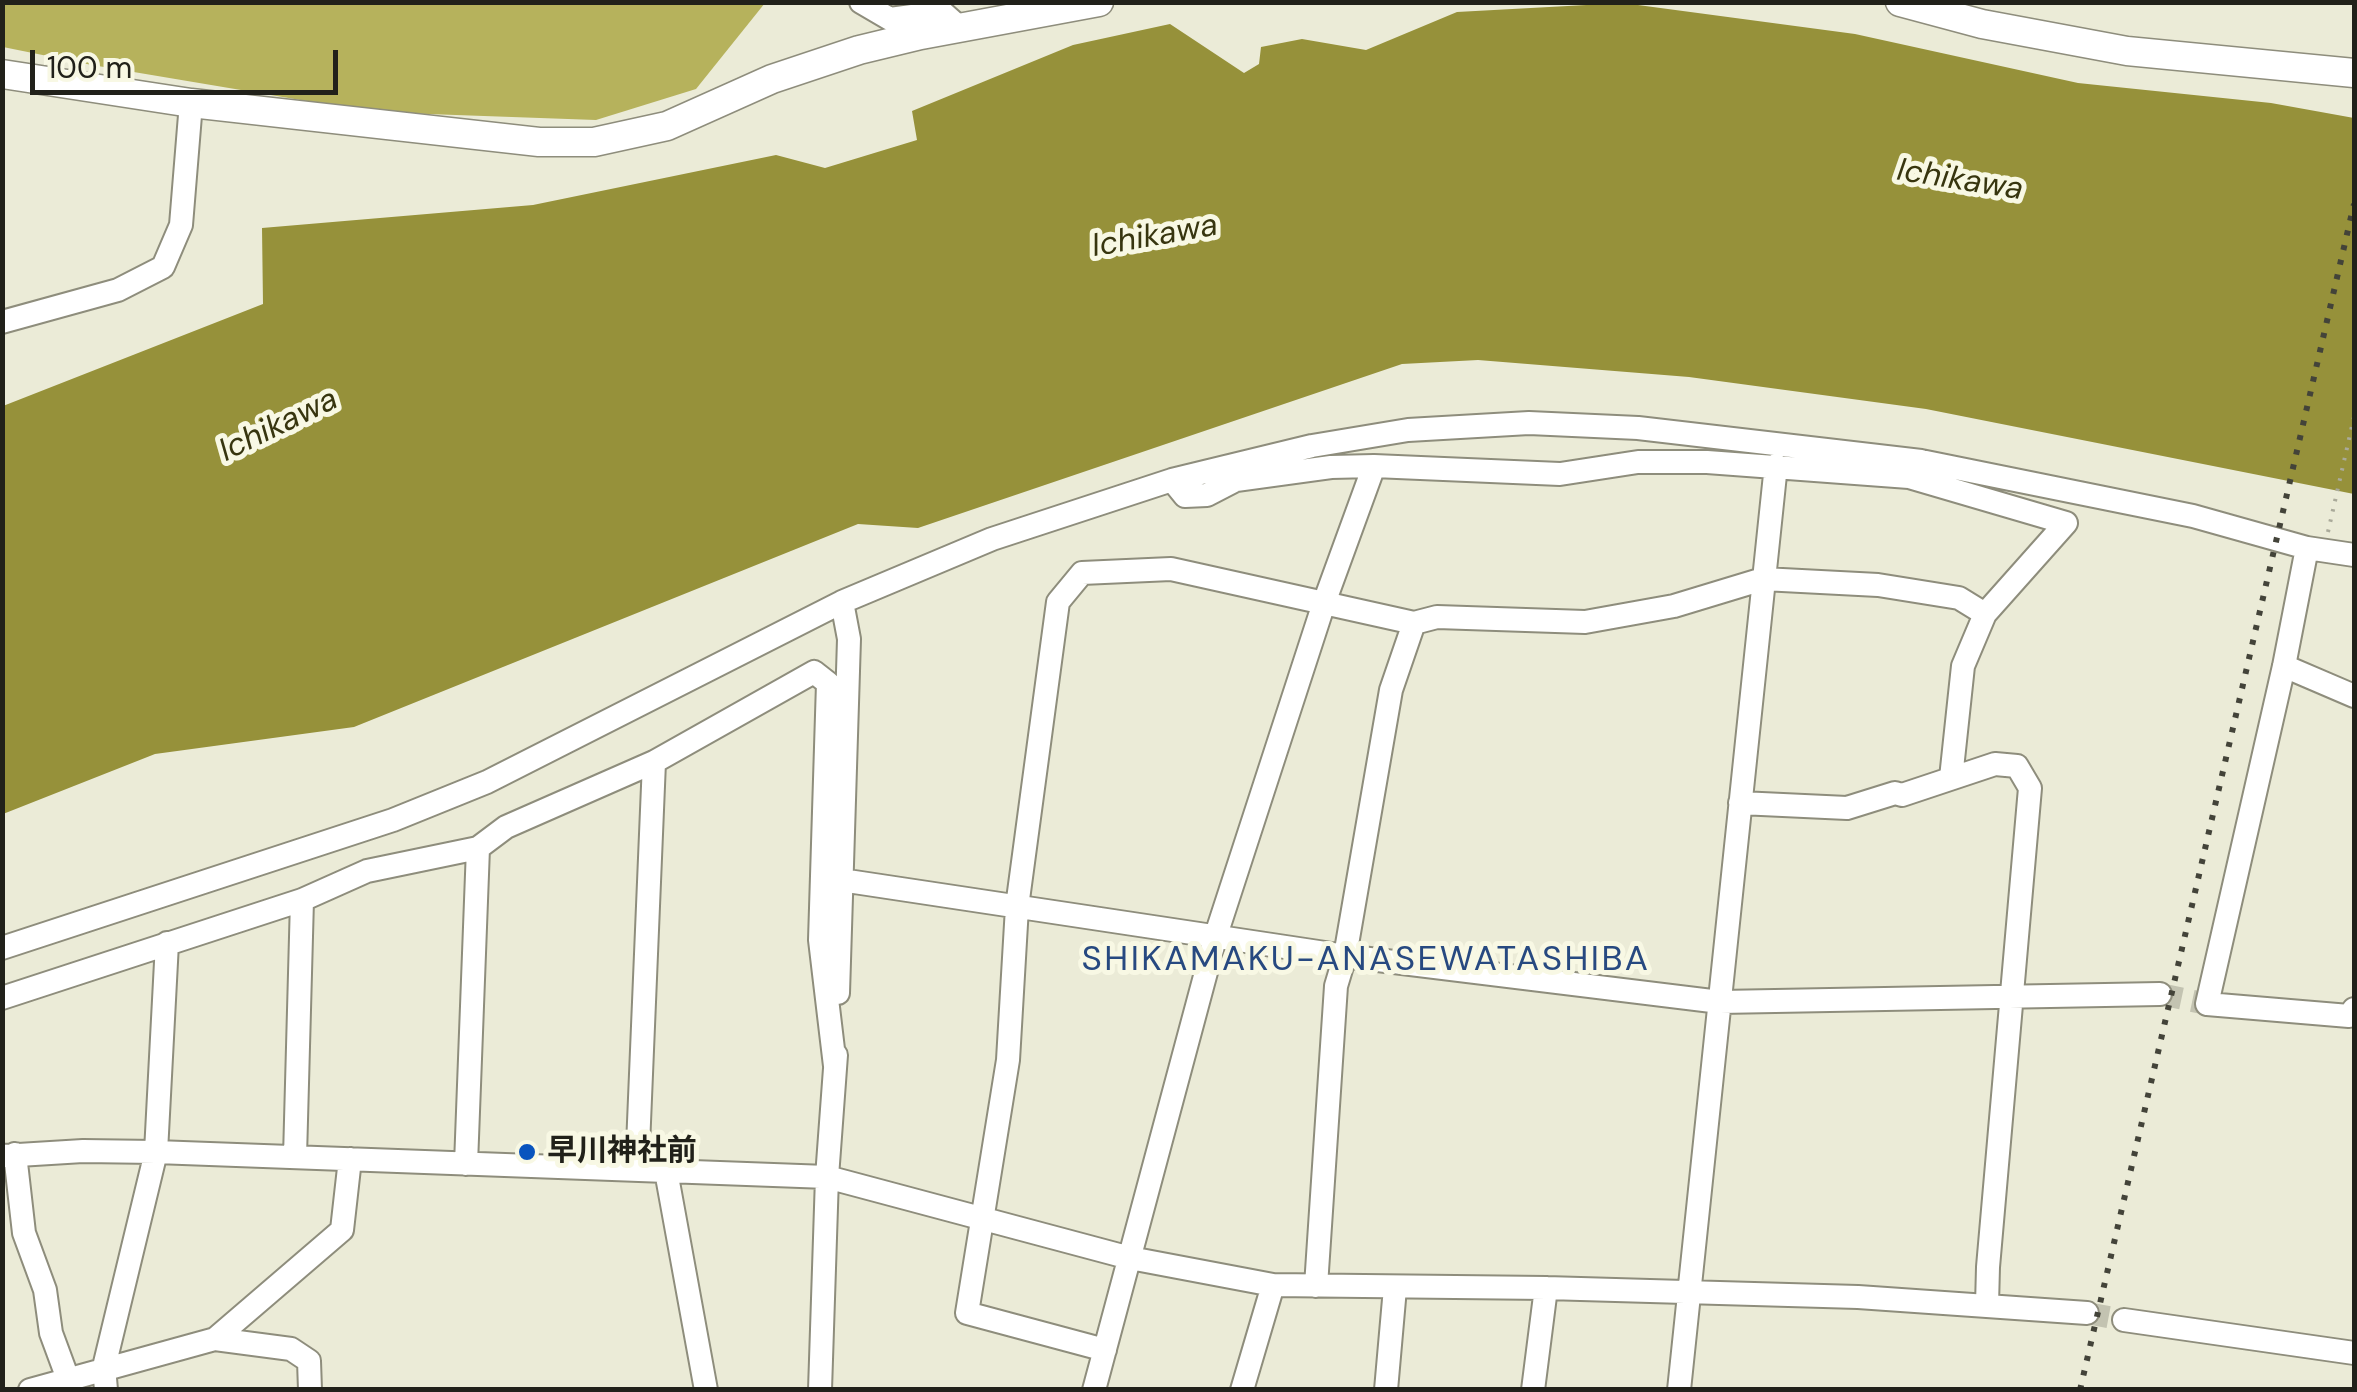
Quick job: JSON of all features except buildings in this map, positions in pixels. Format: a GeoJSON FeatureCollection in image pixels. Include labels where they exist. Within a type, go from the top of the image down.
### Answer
{"type":"FeatureCollection","features":[{"type":"Feature","properties":{"kind":"main road"},"geometry":{"type":"LineString","coordinates":[[2,74],[191,103],[539,142],[594,142],[667,126],[772,79],[859,50],[1099,2]]}},
{"type":"Feature","properties":{"kind":"main road"},"geometry":{"type":"LineString","coordinates":[[1900,2],[1982,24],[2127,51],[2354,73]]}},
{"type":"Feature","properties":{"kind":"street"},"geometry":{"type":"LineString","coordinates":[[862,2],[890,19],[942,12],[960,28]]}},
{"type":"Feature","properties":{"kind":"street"},"geometry":{"type":"LineString","coordinates":[[2,322],[118,290],[163,267],[181,225],[191,103]]}},
{"type":"Feature","properties":{"kind":"street"},"geometry":{"type":"LineString","coordinates":[[2,948],[393,820],[472,788],[842,602],[992,539],[1172,480],[1312,446],[1408,430],[1529,422],[1638,428],[2193,516],[2316,549],[2354,555]]}},
{"type":"Feature","properties":{"kind":"street"},"geometry":{"type":"LineString","coordinates":[[1172,480],[1185,496],[1207,495],[1236,480],[1331,467],[1560,474],[1638,462],[1915,469],[2066,523],[1985,614],[1963,666],[1951,778]]}},
{"type":"Feature","properties":{"kind":"street"},"geometry":{"type":"LineString","coordinates":[[1680,1390],[1776,465]]}},
{"type":"Feature","properties":{"kind":"street"},"geometry":{"type":"LineString","coordinates":[[1094,1390],[1216,935],[1324,603],[1374,466]]}},
{"type":"Feature","properties":{"kind":"street"},"geometry":{"type":"LineString","coordinates":[[2316,549],[2284,666],[2206,1004],[2350,1016],[2354,1009]]}},
{"type":"Feature","properties":{"kind":"street"},"geometry":{"type":"LineString","coordinates":[[1105,1350],[968,1313],[1008,1060],[1017,907],[1058,602],[1082,574],[1171,569],[1414,624],[1437,617],[1585,622],[1674,606],[1763,579],[1894,588],[1959,598],[1985,614]]}},
{"type":"Feature","properties":{"kind":"street"},"geometry":{"type":"LineString","coordinates":[[820,1390],[849,639],[842,602]]}},
{"type":"Feature","properties":{"kind":"street"},"geometry":{"type":"LineString","coordinates":[[1316,1286],[1336,986],[1345,956],[1391,690],[1414,624]]}},
{"type":"Feature","properties":{"kind":"street"},"geometry":{"type":"LineString","coordinates":[[2284,666],[2354,696]]}},
{"type":"Feature","properties":{"kind":"street"},"geometry":{"type":"LineString","coordinates":[[2,998],[302,900],[367,871],[478,848],[506,827],[654,762],[814,672],[828,683],[820,940],[835,1066]]}},
{"type":"Feature","properties":{"kind":"street"},"geometry":{"type":"LineString","coordinates":[[638,1170],[654,762]]}},
{"type":"Feature","properties":{"kind":"street"},"geometry":{"type":"LineString","coordinates":[[1740,803],[1848,808],[1895,793],[1902,795],[1995,764],[2016,766],[2030,788],[1988,1267],[1988,1306]]}},
{"type":"Feature","properties":{"kind":"street"},"geometry":{"type":"LineString","coordinates":[[466,1164],[478,848]]}},
{"type":"Feature","properties":{"kind":"street"},"geometry":{"type":"LineString","coordinates":[[842,880],[1345,956],[1720,1002],[2160,994]]}},
{"type":"Feature","properties":{"kind":"street"},"geometry":{"type":"LineString","coordinates":[[295,1158],[302,900]]}},
{"type":"Feature","properties":{"kind":"street"},"geometry":{"type":"LineString","coordinates":[[105,1378],[156,1152],[167,943]]}},
{"type":"Feature","properties":{"kind":"street"},"geometry":{"type":"LineString","coordinates":[[68,1378],[51,1333],[45,1290],[24,1233],[9,1155],[156,1152],[827,1176],[1130,1258],[1272,1285],[1858,1297],[2086,1314]]}},
{"type":"Feature","properties":{"kind":"street"},"geometry":{"type":"LineString","coordinates":[[30,1390],[68,1378],[105,1378],[215,1339],[342,1230],[350,1159]]}},
{"type":"Feature","properties":{"kind":"street"},"geometry":{"type":"LineString","coordinates":[[666,1171],[706,1390]]}},
{"type":"Feature","properties":{"kind":"street"},"geometry":{"type":"LineString","coordinates":[[1242,1390],[1272,1285]]}},
{"type":"Feature","properties":{"kind":"street"},"geometry":{"type":"LineString","coordinates":[[1386,1390],[1395,1288]]}},
{"type":"Feature","properties":{"kind":"street"},"geometry":{"type":"LineString","coordinates":[[1533,1390],[1546,1288]]}},
{"type":"Feature","properties":{"kind":"street"},"geometry":{"type":"LineString","coordinates":[[2124,1320],[2354,1352]]}},
{"type":"Feature","properties":{"kind":"street"},"geometry":{"type":"LineString","coordinates":[[215,1339],[290,1349],[309,1361],[310,1390]]}},
{"type":"Feature","properties":{"kind":"path"},"geometry":{"type":"LineString","coordinates":[[2316,549],[2354,417]]}},
{"type":"Feature","properties":{"kind":"shaded area"},"geometry":{"type":"Polygon","coordinates":[[[2,3],[765,3],[696,89],[596,120],[372,112],[92,65],[3,47],[2,3]]]}},
{"type":"Feature","properties":{"kind":"water","name":"Ichikawa"},"geometry":{"type":"Polygon","coordinates":[[[1623,3],[1855,34],[2078,83],[2271,103],[2354,118],[2354,494],[1926,409],[1689,377],[1478,360],[1402,364],[918,528],[858,524],[354,727],[155,754],[3,814],[3,406],[263,304],[262,228],[533,205],[776,155],[825,168],[917,140],[912,111],[1073,45],[1170,24],[1244,73],[1259,64],[1261,47],[1302,39],[1366,50],[1457,12],[1623,3]]]}},
{"type":"Feature","properties":{"kind":"tunnel"},"geometry":{"type":"LineString","coordinates":[[2160,994],[2207,1004]]}},
{"type":"Feature","properties":{"kind":"tunnel"},"geometry":{"type":"LineString","coordinates":[[2087,1313],[2124,1320]]}},
{"type":"Feature","properties":{"kind":"railway"},"geometry":{"type":"LineString","coordinates":[[2080,1390],[2354,204]]}},
{"type":"Feature","properties":{"kind":"place","name":"早川神社前"},"geometry":{"type":"Point","coordinates":[527,1152]}},
{"type":"Feature","properties":{"kind":"district","name":"SHIKAMAKU-ANASEWATASHIBA"},"geometry":{"type":"Point","coordinates":[1366,961]}}]}
